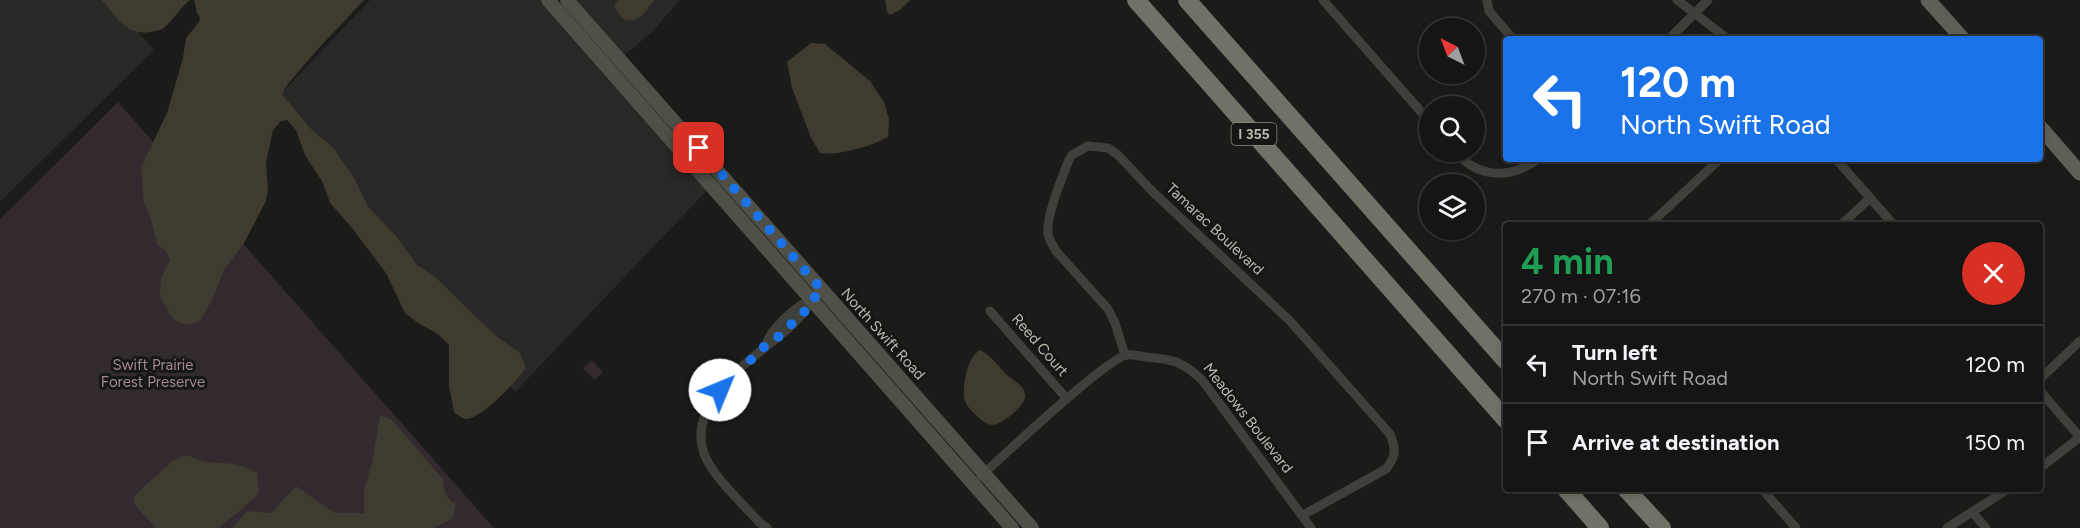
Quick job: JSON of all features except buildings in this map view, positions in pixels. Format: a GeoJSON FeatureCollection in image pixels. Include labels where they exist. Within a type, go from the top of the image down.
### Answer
{"type":"FeatureCollection","features":[{"type":"Feature","properties":{"kind":"highway","name":"I 355"},"geometry":{"type":"LineString","coordinates":[[1136,0],[1503,417]]}},
{"type":"Feature","properties":{"kind":"highway","name":"I 355"},"geometry":{"type":"LineString","coordinates":[[1187,0],[1503,358]]}},
{"type":"Feature","properties":{"kind":"highway"},"geometry":{"type":"LineString","coordinates":[[1569,492],[1600,528]]}},
{"type":"Feature","properties":{"kind":"highway"},"geometry":{"type":"LineString","coordinates":[[1622,492],[1654,528]]}},
{"type":"Feature","properties":{"kind":"highway"},"geometry":{"type":"LineString","coordinates":[[1629,492],[1662,528]]}},
{"type":"Feature","properties":{"kind":"main road"},"geometry":{"type":"LineString","coordinates":[[1928,0],[1960,36]]}},
{"type":"Feature","properties":{"kind":"main road"},"geometry":{"type":"LineString","coordinates":[[2043,130],[2077,164]]}},
{"type":"Feature","properties":{"kind":"street","name":"North Swift Road"},"geometry":{"type":"LineString","coordinates":[[548,0],[1012,528]]}},
{"type":"Feature","properties":{"kind":"street","name":"North Swift Road"},"geometry":{"type":"LineString","coordinates":[[567,0],[1032,528]]}},
{"type":"Feature","properties":{"kind":"street"},"geometry":{"type":"LineString","coordinates":[[1323,0],[1419,109]]}},
{"type":"Feature","properties":{"kind":"street"},"geometry":{"type":"LineString","coordinates":[[1487,0],[1489,11],[1510,36]]}},
{"type":"Feature","properties":{"kind":"street"},"geometry":{"type":"LineString","coordinates":[[1677,0],[1724,36]]}},
{"type":"Feature","properties":{"kind":"street"},"geometry":{"type":"LineString","coordinates":[[1672,36],[1708,0]]}},
{"type":"Feature","properties":{"kind":"street","name":"Tamarac Boulevard"},"geometry":{"type":"LineString","coordinates":[[1125,355],[1111,314],[1056,251],[1050,241],[1048,231],[1051,213],[1069,160],[1072,155],[1088,146],[1108,148],[1118,154],[1154,192],[1290,321],[1390,434],[1396,447],[1392,461],[1386,469],[1303,514]]}},
{"type":"Feature","properties":{"kind":"street"},"geometry":{"type":"LineString","coordinates":[[1467,162],[1472,166],[1497,174],[1524,169],[1534,162]]}},
{"type":"Feature","properties":{"kind":"street"},"geometry":{"type":"LineString","coordinates":[[1652,222],[1717,162]]}},
{"type":"Feature","properties":{"kind":"street"},"geometry":{"type":"LineString","coordinates":[[1839,162],[1891,222]]}},
{"type":"Feature","properties":{"kind":"street"},"geometry":{"type":"LineString","coordinates":[[1495,184],[1497,174]]}},
{"type":"Feature","properties":{"kind":"street"},"geometry":{"type":"LineString","coordinates":[[1844,222],[1870,198]]}},
{"type":"Feature","properties":{"kind":"street"},"geometry":{"type":"LineString","coordinates":[[766,528],[713,470],[703,450],[701,424],[706,409],[715,394],[805,311],[822,290]]}},
{"type":"Feature","properties":{"kind":"street","name":"Reed Court"},"geometry":{"type":"LineString","coordinates":[[990,311],[1067,399]]}},
{"type":"Feature","properties":{"kind":"street"},"geometry":{"type":"LineString","coordinates":[[2043,376],[2080,341]]}},
{"type":"Feature","properties":{"kind":"street"},"geometry":{"type":"LineString","coordinates":[[973,483],[1067,399],[1125,355]]}},
{"type":"Feature","properties":{"kind":"street","name":"Meadows Boulevard"},"geometry":{"type":"LineString","coordinates":[[1125,355],[1173,359],[1193,371],[1203,381],[1303,514],[1311,528]]}},
{"type":"Feature","properties":{"kind":"street"},"geometry":{"type":"LineString","coordinates":[[2043,394],[2080,437],[2043,466]]}},
{"type":"Feature","properties":{"kind":"street"},"geometry":{"type":"LineString","coordinates":[[1765,492],[1796,528]]}},
{"type":"Feature","properties":{"kind":"street"},"geometry":{"type":"LineString","coordinates":[[1947,528],[2003,492]]}},
{"type":"Feature","properties":{"kind":"street"},"geometry":{"type":"LineString","coordinates":[[1972,512],[1986,528]]}},
{"type":"Feature","properties":{"kind":"shaded area"},"geometry":{"type":"Polygon","coordinates":[[[0,0],[110,0],[154,50],[0,202],[0,0]]]}},
{"type":"Feature","properties":{"kind":"shaded area"},"geometry":{"type":"Polygon","coordinates":[[[102,0],[190,0],[164,27],[159,30],[137,32],[118,20],[102,0]]]}},
{"type":"Feature","properties":{"kind":"shaded area"},"geometry":{"type":"Polygon","coordinates":[[[194,0],[364,0],[318,49],[282,94],[310,128],[334,149],[355,179],[368,207],[396,236],[417,265],[435,277],[496,336],[520,353],[526,368],[507,390],[480,413],[466,419],[454,412],[449,386],[449,345],[438,334],[405,313],[386,273],[330,203],[323,183],[305,155],[296,130],[287,120],[281,121],[273,130],[266,163],[268,189],[266,201],[244,243],[224,270],[212,300],[201,319],[187,325],[177,322],[170,315],[160,296],[161,278],[170,260],[166,251],[157,244],[151,219],[144,204],[141,167],[167,113],[183,58],[186,38],[199,22],[200,17],[194,0]]]}},
{"type":"Feature","properties":{"kind":"shaded area"},"geometry":{"type":"Polygon","coordinates":[[[370,0],[555,0],[715,182],[515,392],[275,100],[370,0]]]}},
{"type":"Feature","properties":{"kind":"shaded area"},"geometry":{"type":"Polygon","coordinates":[[[567,0],[680,0],[652,32],[619,60],[567,0]]]}},
{"type":"Feature","properties":{"kind":"shaded area"},"geometry":{"type":"Polygon","coordinates":[[[619,0],[655,0],[638,18],[624,20],[615,8],[615,3],[619,0]]]}},
{"type":"Feature","properties":{"kind":"shaded area"},"geometry":{"type":"Polygon","coordinates":[[[885,0],[910,0],[900,10],[890,15],[887,12],[885,0]]]}},
{"type":"Feature","properties":{"kind":"shaded area"},"geometry":{"type":"Polygon","coordinates":[[[811,43],[825,44],[870,81],[884,102],[889,119],[888,137],[855,150],[820,153],[811,138],[792,88],[787,62],[811,43]]]}},
{"type":"Feature","properties":{"kind":"shaded area"},"geometry":{"type":"Polygon","coordinates":[[[980,350],[1021,386],[1025,395],[1018,409],[993,425],[977,416],[964,398],[964,383],[968,367],[980,350]]]}},
{"type":"Feature","properties":{"kind":"shaded area"},"geometry":{"type":"Polygon","coordinates":[[[380,415],[392,420],[443,479],[445,493],[452,502],[456,503],[453,518],[434,528],[232,528],[247,511],[271,513],[296,486],[335,513],[364,513],[364,490],[372,463],[380,415]]]}},
{"type":"Feature","properties":{"kind":"shaded area"},"geometry":{"type":"Polygon","coordinates":[[[187,455],[201,461],[237,465],[257,473],[259,492],[219,528],[156,528],[134,504],[134,496],[172,461],[187,455]]]}},
{"type":"Feature","properties":{"kind":"green space","name":"Swift Prairie Forest Preserve"},"geometry":{"type":"Polygon","coordinates":[[[118,102],[494,528],[0,528],[0,219],[118,102]]]}},
{"type":"Feature","properties":{"kind":"green space"},"geometry":{"type":"Polygon","coordinates":[[[592,360],[603,372],[594,380],[583,368],[592,360]]]}},
{"type":"Feature","properties":{"kind":"route"},"geometry":{"type":"LineString","coordinates":[[699,148],[822,290],[805,311],[720,390]]}}]}
